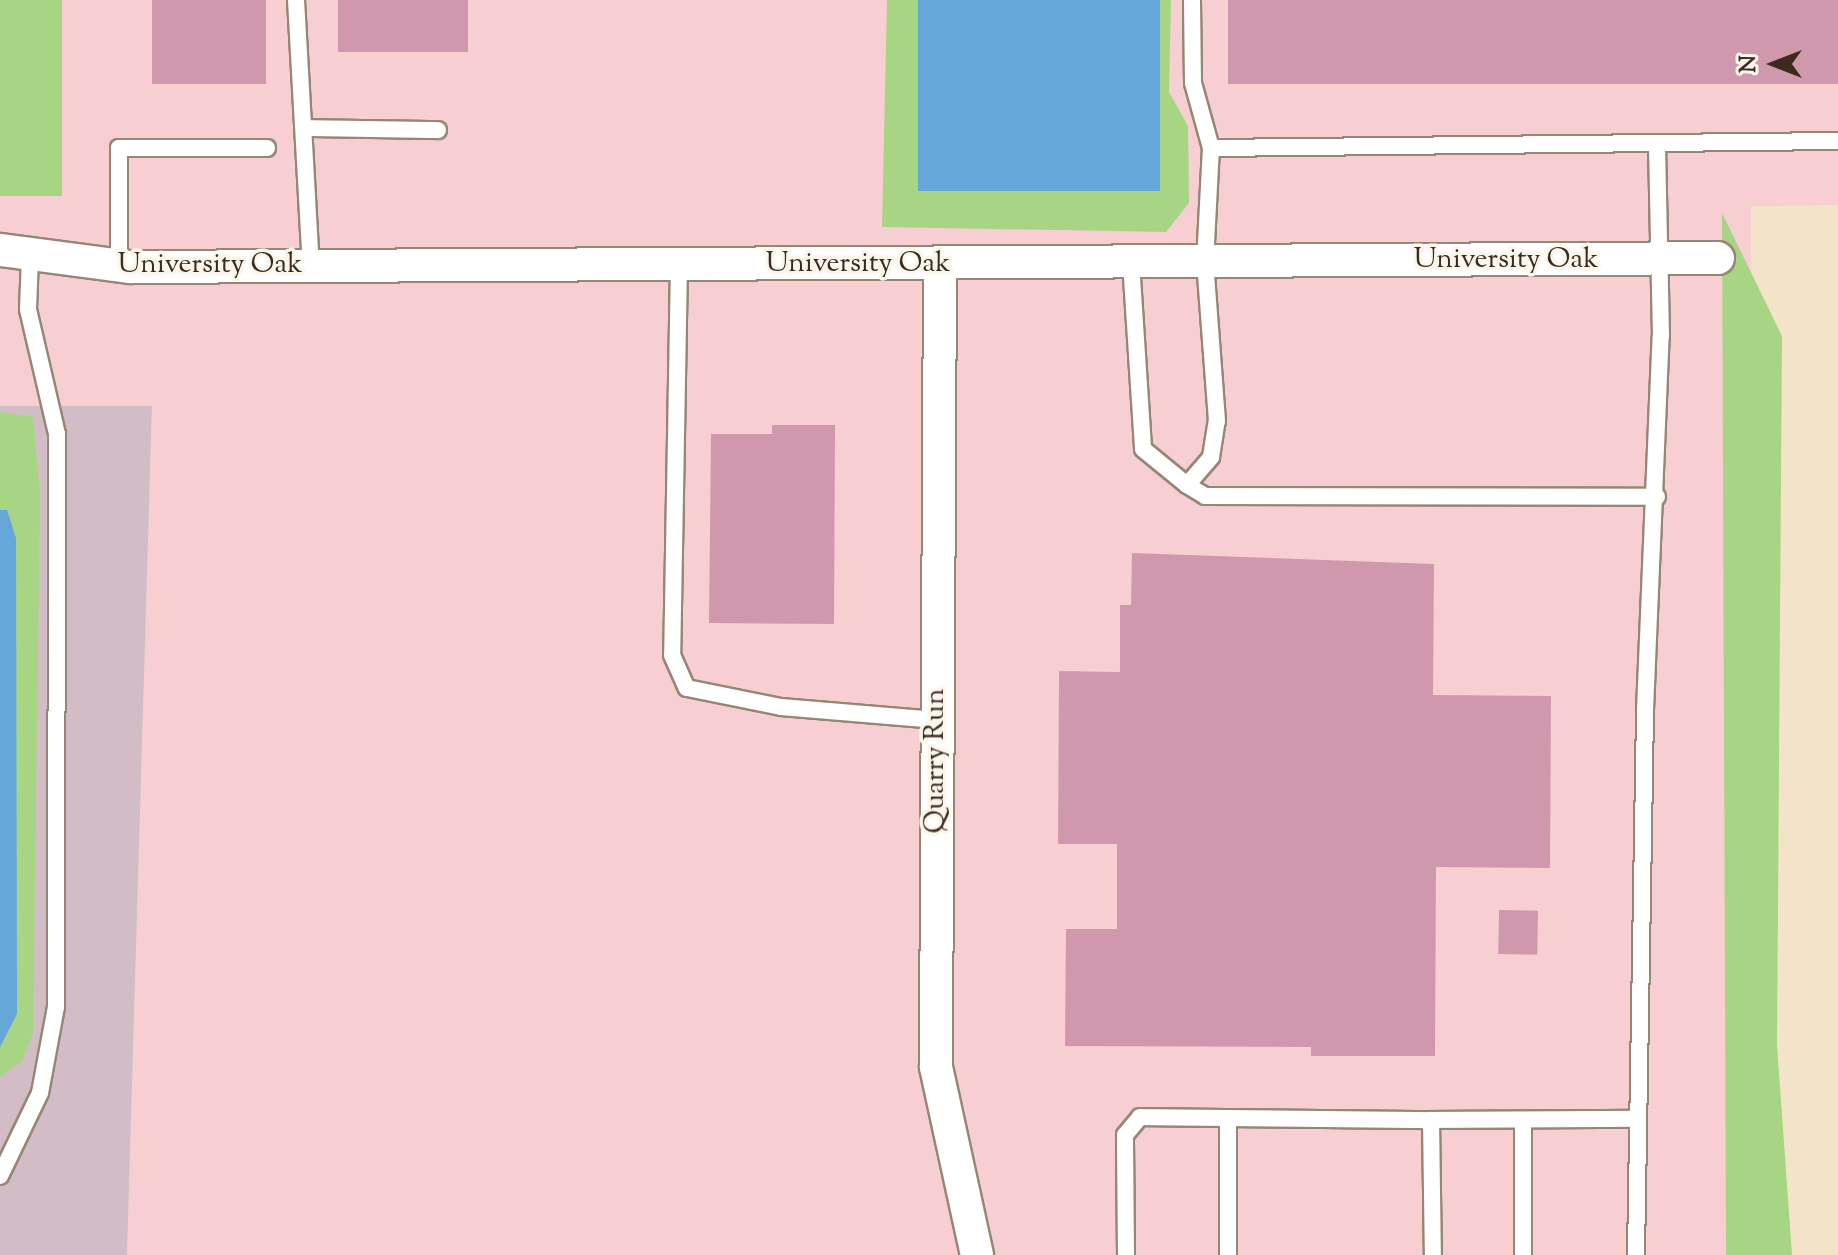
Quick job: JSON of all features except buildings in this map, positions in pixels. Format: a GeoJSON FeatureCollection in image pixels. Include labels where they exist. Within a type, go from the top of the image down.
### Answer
{"type":"FeatureCollection","features":[{"type":"Feature","properties":{"kind":"street","name":"University Oak"},"geometry":{"type":"LineString","coordinates":[[15,254],[119,266],[1718,258]]}},
{"type":"Feature","properties":{"kind":"street","name":"Quarry Run"},"geometry":{"type":"LineString","coordinates":[[940,263],[936,1067],[977,1255]]}},
{"type":"Feature","properties":{"kind":"lane"},"geometry":{"type":"LineString","coordinates":[[296,0],[295,86],[304,128],[311,266]]}},
{"type":"Feature","properties":{"kind":"lane"},"geometry":{"type":"LineString","coordinates":[[1187,485],[1211,457],[1217,421],[1205,262],[1211,148],[1193,83],[1192,0]]}},
{"type":"Feature","properties":{"kind":"lane"},"geometry":{"type":"LineString","coordinates":[[304,128],[438,130]]}},
{"type":"Feature","properties":{"kind":"lane"},"geometry":{"type":"LineString","coordinates":[[1211,148],[1838,141]]}},
{"type":"Feature","properties":{"kind":"lane"},"geometry":{"type":"LineString","coordinates":[[1636,1255],[1657,497],[1657,143]]}},
{"type":"Feature","properties":{"kind":"lane"},"geometry":{"type":"LineString","coordinates":[[119,266],[119,148],[267,148]]}},
{"type":"Feature","properties":{"kind":"lane"},"geometry":{"type":"LineString","coordinates":[[0,1176],[40,1093],[56,1007],[57,434],[15,254]]}},
{"type":"Feature","properties":{"kind":"lane"},"geometry":{"type":"LineString","coordinates":[[1131,262],[1143,449],[1205,496],[1657,497]]}},
{"type":"Feature","properties":{"kind":"lane"},"geometry":{"type":"LineString","coordinates":[[679,264],[672,655],[687,688],[781,707],[936,720]]}},
{"type":"Feature","properties":{"kind":"lane"},"geometry":{"type":"LineString","coordinates":[[1126,1255],[1125,1135],[1140,1117],[1638,1119]]}},
{"type":"Feature","properties":{"kind":"lane"},"geometry":{"type":"LineString","coordinates":[[1228,1118],[1228,1255]]}},
{"type":"Feature","properties":{"kind":"lane"},"geometry":{"type":"LineString","coordinates":[[1431,1120],[1433,1255]]}},
{"type":"Feature","properties":{"kind":"lane"},"geometry":{"type":"LineString","coordinates":[[1523,1120],[1523,1255]]}},
{"type":"Feature","properties":{"kind":"shaded area"},"geometry":{"type":"Polygon","coordinates":[[[0,0],[1838,0],[1838,205],[1751,206],[1750,1152],[1781,1255],[127,1255],[152,407],[0,406],[0,0]]]}},
{"type":"Feature","properties":{"kind":"shaded area"},"geometry":{"type":"Polygon","coordinates":[[[0,406],[152,406],[127,1255],[0,1255],[0,406]]]}},
{"type":"Feature","properties":{"kind":"green space"},"geometry":{"type":"Polygon","coordinates":[[[0,0],[62,0],[62,196],[0,196],[0,0]]]}},
{"type":"Feature","properties":{"kind":"green space"},"geometry":{"type":"Polygon","coordinates":[[[887,0],[1171,0],[1169,92],[1188,126],[1189,203],[1166,232],[882,227],[887,0]]]}},
{"type":"Feature","properties":{"kind":"green space"},"geometry":{"type":"Polygon","coordinates":[[[1722,213],[1782,336],[1777,1045],[1792,1255],[1726,1255],[1722,213]]]}},
{"type":"Feature","properties":{"kind":"green space"},"geometry":{"type":"Polygon","coordinates":[[[0,412],[33,417],[40,496],[33,1033],[22,1061],[0,1077],[0,412]]]}},
{"type":"Feature","properties":{"kind":"water"},"geometry":{"type":"Polygon","coordinates":[[[918,0],[1160,0],[1160,191],[918,191],[918,0]]]}},
{"type":"Feature","properties":{"kind":"water"},"geometry":{"type":"Polygon","coordinates":[[[0,510],[7,510],[16,538],[17,1014],[0,1047],[0,510]]]}}]}
